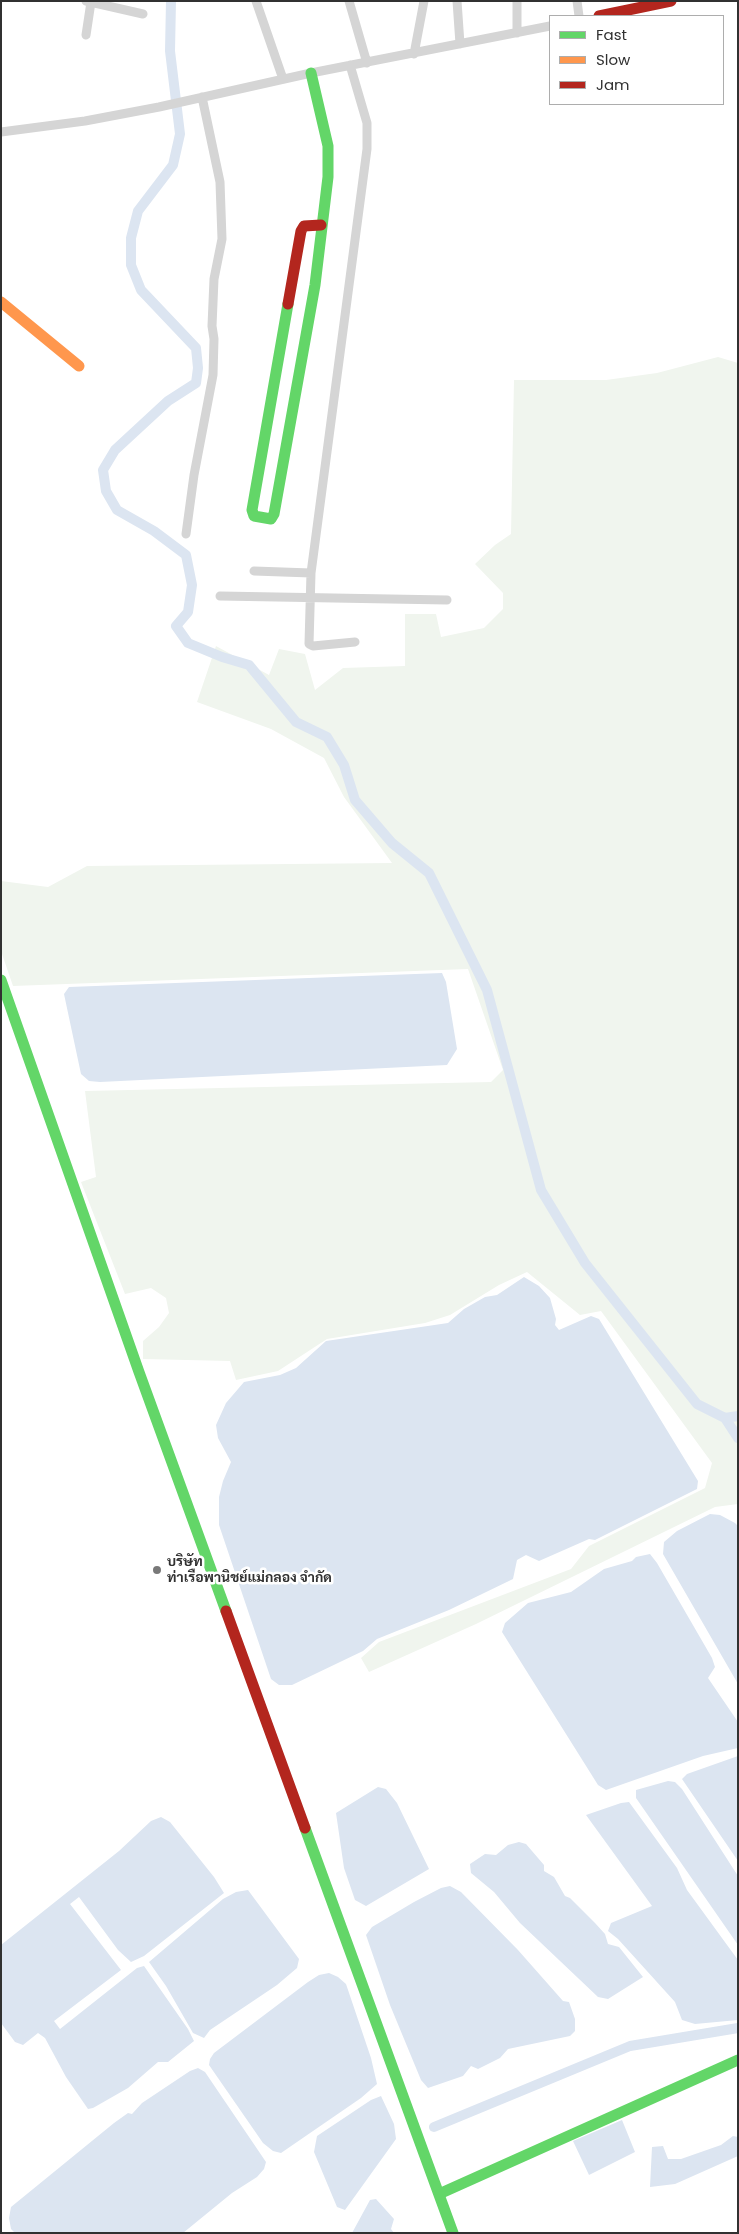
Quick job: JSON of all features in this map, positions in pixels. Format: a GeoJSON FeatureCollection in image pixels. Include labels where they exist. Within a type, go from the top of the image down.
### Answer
{"type":"FeatureCollection","features":[{"type":"Feature","properties":{"kind":"street"},"geometry":{"type":"LineString","coordinates":[[256,1],[283,79]]}},
{"type":"Feature","properties":{"kind":"street"},"geometry":{"type":"LineString","coordinates":[[349,1],[367,62]]}},
{"type":"Feature","properties":{"kind":"street"},"geometry":{"type":"LineString","coordinates":[[414,54],[424,1]]}},
{"type":"Feature","properties":{"kind":"street"},"geometry":{"type":"LineString","coordinates":[[457,1],[460,44]]}},
{"type":"Feature","properties":{"kind":"street"},"geometry":{"type":"LineString","coordinates":[[517,33],[518,1]]}},
{"type":"Feature","properties":{"kind":"street"},"geometry":{"type":"LineString","coordinates":[[577,1],[579,15]]}},
{"type":"Feature","properties":{"kind":"street"},"geometry":{"type":"LineString","coordinates":[[604,15],[671,1]]}},
{"type":"Feature","properties":{"kind":"street"},"geometry":{"type":"LineString","coordinates":[[86,35],[89,2],[143,14]]}},
{"type":"Feature","properties":{"kind":"street"},"geometry":{"type":"LineString","coordinates":[[1,132],[85,121],[159,107],[311,73],[549,26]]}},
{"type":"Feature","properties":{"kind":"street"},"geometry":{"type":"LineString","coordinates":[[350,65],[367,123],[367,149],[310,573],[309,644],[313,646],[355,642]]}},
{"type":"Feature","properties":{"kind":"street"},"geometry":{"type":"LineString","coordinates":[[311,73],[328,146],[328,177],[315,284],[274,514],[271,520],[254,516],[252,510],[301,231],[304,226],[321,226]]}},
{"type":"Feature","properties":{"kind":"street"},"geometry":{"type":"LineString","coordinates":[[186,534],[194,475],[213,375],[212,300],[216,262],[222,240],[220,182],[201,97]]}},
{"type":"Feature","properties":{"kind":"street"},"geometry":{"type":"LineString","coordinates":[[1,302],[79,366]]}},
{"type":"Feature","properties":{"kind":"street"},"geometry":{"type":"LineString","coordinates":[[254,571],[310,573]]}},
{"type":"Feature","properties":{"kind":"street"},"geometry":{"type":"LineString","coordinates":[[220,596],[447,600]]}},
{"type":"Feature","properties":{"kind":"street"},"geometry":{"type":"LineString","coordinates":[[1,980],[139,1372],[453,2233]]}},
{"type":"Feature","properties":{"kind":"street"},"geometry":{"type":"LineString","coordinates":[[440,2194],[738,2060]]}},
{"type":"Feature","properties":{"kind":"shaded area"},"geometry":{"type":"Polygon","coordinates":[[[718,357],[738,363],[738,1504],[715,1507],[476,1624],[369,1672],[361,1658],[379,1642],[571,1569],[589,1546],[705,1488],[712,1463],[601,1311],[580,1315],[527,1272],[499,1285],[450,1315],[425,1323],[327,1339],[278,1371],[236,1380],[230,1361],[143,1359],[143,1341],[159,1327],[169,1313],[166,1298],[151,1288],[125,1294],[81,1182],[96,1177],[85,1091],[491,1082],[503,1070],[468,969],[13,986],[1,951],[1,881],[48,887],[87,866],[392,863],[344,797],[324,758],[271,729],[197,702],[216,646],[269,675],[279,649],[305,654],[315,690],[343,668],[405,666],[405,614],[436,614],[441,637],[484,628],[503,609],[503,593],[475,564],[495,545],[511,534],[514,380],[606,380],[657,373],[718,357]]]}},
{"type":"Feature","properties":{"kind":"shaded area"},"geometry":{"type":"Polygon","coordinates":[[[442,973],[446,982],[457,1049],[447,1065],[89,1081],[81,1074],[64,994],[69,987],[442,973]]]}},
{"type":"Feature","properties":{"kind":"shaded area"},"geometry":{"type":"Polygon","coordinates":[[[524,1277],[539,1286],[550,1298],[556,1319],[555,1325],[559,1330],[591,1316],[599,1319],[698,1481],[697,1489],[595,1540],[589,1539],[539,1561],[526,1555],[517,1560],[513,1579],[449,1610],[377,1639],[363,1651],[292,1685],[279,1685],[271,1679],[219,1525],[219,1497],[231,1462],[218,1438],[216,1425],[226,1403],[244,1382],[280,1375],[296,1368],[326,1341],[448,1323],[464,1309],[485,1297],[497,1295],[524,1277]]]}},
{"type":"Feature","properties":{"kind":"shaded area"},"geometry":{"type":"Polygon","coordinates":[[[710,1514],[720,1515],[738,1526],[738,1684],[663,1554],[664,1542],[677,1531],[710,1514]]]}},
{"type":"Feature","properties":{"kind":"shaded area"},"geometry":{"type":"Polygon","coordinates":[[[650,1554],[712,1658],[715,1667],[708,1678],[738,1722],[738,1748],[703,1756],[606,1790],[598,1785],[502,1632],[505,1623],[528,1603],[571,1592],[604,1569],[650,1554]]]}},
{"type":"Feature","properties":{"kind":"shaded area"},"geometry":{"type":"Polygon","coordinates":[[[738,1756],[738,1861],[682,1779],[687,1774],[738,1756]]]}},
{"type":"Feature","properties":{"kind":"shaded area"},"geometry":{"type":"Polygon","coordinates":[[[668,1781],[675,1782],[682,1789],[738,1876],[738,1945],[636,1798],[636,1790],[668,1781]]]}},
{"type":"Feature","properties":{"kind":"shaded area"},"geometry":{"type":"Polygon","coordinates":[[[378,1787],[386,1789],[397,1803],[429,1869],[366,1906],[355,1900],[344,1868],[336,1813],[378,1787]]]}},
{"type":"Feature","properties":{"kind":"shaded area"},"geometry":{"type":"Polygon","coordinates":[[[629,1802],[677,1868],[687,1890],[738,1960],[738,2020],[695,2024],[682,2020],[675,2002],[618,1939],[608,1931],[611,1923],[652,1906],[586,1815],[629,1802]]]}},
{"type":"Feature","properties":{"kind":"shaded area"},"geometry":{"type":"Polygon","coordinates":[[[161,1817],[170,1822],[214,1877],[224,1893],[144,1956],[131,1962],[118,1950],[79,1897],[70,1904],[121,1970],[54,2021],[60,2029],[137,1968],[144,1966],[188,2029],[194,2041],[168,2062],[158,2062],[128,2088],[88,2109],[66,2077],[45,2038],[38,2033],[23,2045],[15,2042],[1,2023],[1,1945],[119,1851],[151,1821],[161,1817]]]}},
{"type":"Feature","properties":{"kind":"shaded area"},"geometry":{"type":"Polygon","coordinates":[[[519,1842],[526,1844],[544,1865],[544,1871],[554,1877],[565,1896],[570,1898],[605,1934],[608,1944],[619,1947],[643,1977],[608,1999],[598,1997],[520,1923],[494,1892],[471,1873],[470,1864],[485,1854],[496,1855],[508,1845],[519,1842]]]}},
{"type":"Feature","properties":{"kind":"shaded area"},"geometry":{"type":"Polygon","coordinates":[[[450,1886],[461,1892],[518,1950],[563,2001],[569,2002],[575,2019],[575,2031],[570,2036],[508,2049],[500,2058],[478,2069],[471,2066],[463,2076],[428,2088],[421,2080],[390,2005],[366,1935],[372,1927],[414,1902],[441,1888],[450,1886]]]}},
{"type":"Feature","properties":{"kind":"shaded area"},"geometry":{"type":"Polygon","coordinates":[[[248,1890],[299,1959],[297,1968],[277,1985],[210,2030],[204,2038],[193,2033],[166,1986],[149,1962],[223,1899],[236,1892],[248,1890]]]}},
{"type":"Feature","properties":{"kind":"shaded area"},"geometry":{"type":"Polygon","coordinates":[[[329,1973],[338,1977],[346,1984],[371,2058],[377,2084],[361,2098],[281,2153],[273,2151],[263,2143],[209,2065],[210,2059],[214,2053],[308,1982],[319,1975],[329,1973]]]}},
{"type":"Feature","properties":{"kind":"shaded area"},"geometry":{"type":"Polygon","coordinates":[[[198,2068],[205,2072],[266,2162],[264,2169],[257,2177],[232,2193],[183,2233],[15,2233],[11,2229],[9,2218],[11,2207],[114,2123],[128,2113],[132,2114],[142,2103],[190,2071],[198,2068]]]}},
{"type":"Feature","properties":{"kind":"shaded area"},"geometry":{"type":"Polygon","coordinates":[[[381,2096],[394,2124],[396,2139],[345,2210],[337,2207],[314,2152],[317,2136],[371,2100],[381,2096]]]}},
{"type":"Feature","properties":{"kind":"shaded area"},"geometry":{"type":"Polygon","coordinates":[[[622,2120],[635,2152],[589,2175],[573,2141],[622,2120]]]}},
{"type":"Feature","properties":{"kind":"shaded area"},"geometry":{"type":"Polygon","coordinates":[[[733,2136],[738,2137],[738,2156],[675,2184],[650,2187],[652,2147],[663,2146],[668,2159],[681,2159],[721,2145],[733,2136]]]}},
{"type":"Feature","properties":{"kind":"shaded area"},"geometry":{"type":"Polygon","coordinates":[[[376,2199],[394,2219],[391,2229],[394,2233],[352,2233],[370,2200],[376,2199]]]}},
{"type":"Feature","properties":{"kind":"waterway"},"geometry":{"type":"LineString","coordinates":[[171,1],[170,51],[180,134],[173,165],[138,211],[131,238],[131,265],[141,290],[196,348],[198,368],[196,383],[168,401],[115,450],[103,470],[106,491],[117,510],[154,531],[186,555],[192,585],[188,612],[176,626],[188,643],[222,657],[249,665],[296,722],[327,737],[344,765],[355,800],[392,843],[429,873],[487,990],[541,1190],[585,1263],[697,1404],[725,1418],[738,1416]]}},
{"type":"Feature","properties":{"kind":"waterway"},"geometry":{"type":"LineString","coordinates":[[725,1418],[738,1438]]}},
{"type":"Feature","properties":{"kind":"waterway"},"geometry":{"type":"LineString","coordinates":[[434,2127],[630,2046],[738,2028]]}},
{"type":"Feature","properties":{"kind":"traffic: fast"},"geometry":{"type":"LineString","coordinates":[[288,304],[252,510],[254,516],[271,519],[274,514],[315,285],[328,177],[328,146],[311,73]]}},
{"type":"Feature","properties":{"kind":"traffic: fast"},"geometry":{"type":"LineString","coordinates":[[1,980],[139,1372],[226,1611]]}},
{"type":"Feature","properties":{"kind":"traffic: fast"},"geometry":{"type":"LineString","coordinates":[[305,1828],[453,2233]]}},
{"type":"Feature","properties":{"kind":"traffic: fast"},"geometry":{"type":"LineString","coordinates":[[439,2194],[738,2060]]}},
{"type":"Feature","properties":{"kind":"traffic: slow"},"geometry":{"type":"LineString","coordinates":[[1,302],[79,366]]}},
{"type":"Feature","properties":{"kind":"traffic: jam"},"geometry":{"type":"LineString","coordinates":[[604,15],[671,1]]}},
{"type":"Feature","properties":{"kind":"traffic: jam"},"geometry":{"type":"LineString","coordinates":[[288,304],[301,231],[304,226],[321,225]]}},
{"type":"Feature","properties":{"kind":"traffic: jam"},"geometry":{"type":"LineString","coordinates":[[226,1611],[305,1828]]}},
{"type":"Feature","properties":{"kind":"place","name":"บริษัท ท่าเรือพานิชย์แม่กลอง จำกัด"},"geometry":{"type":"Point","coordinates":[157,1570]}}]}
